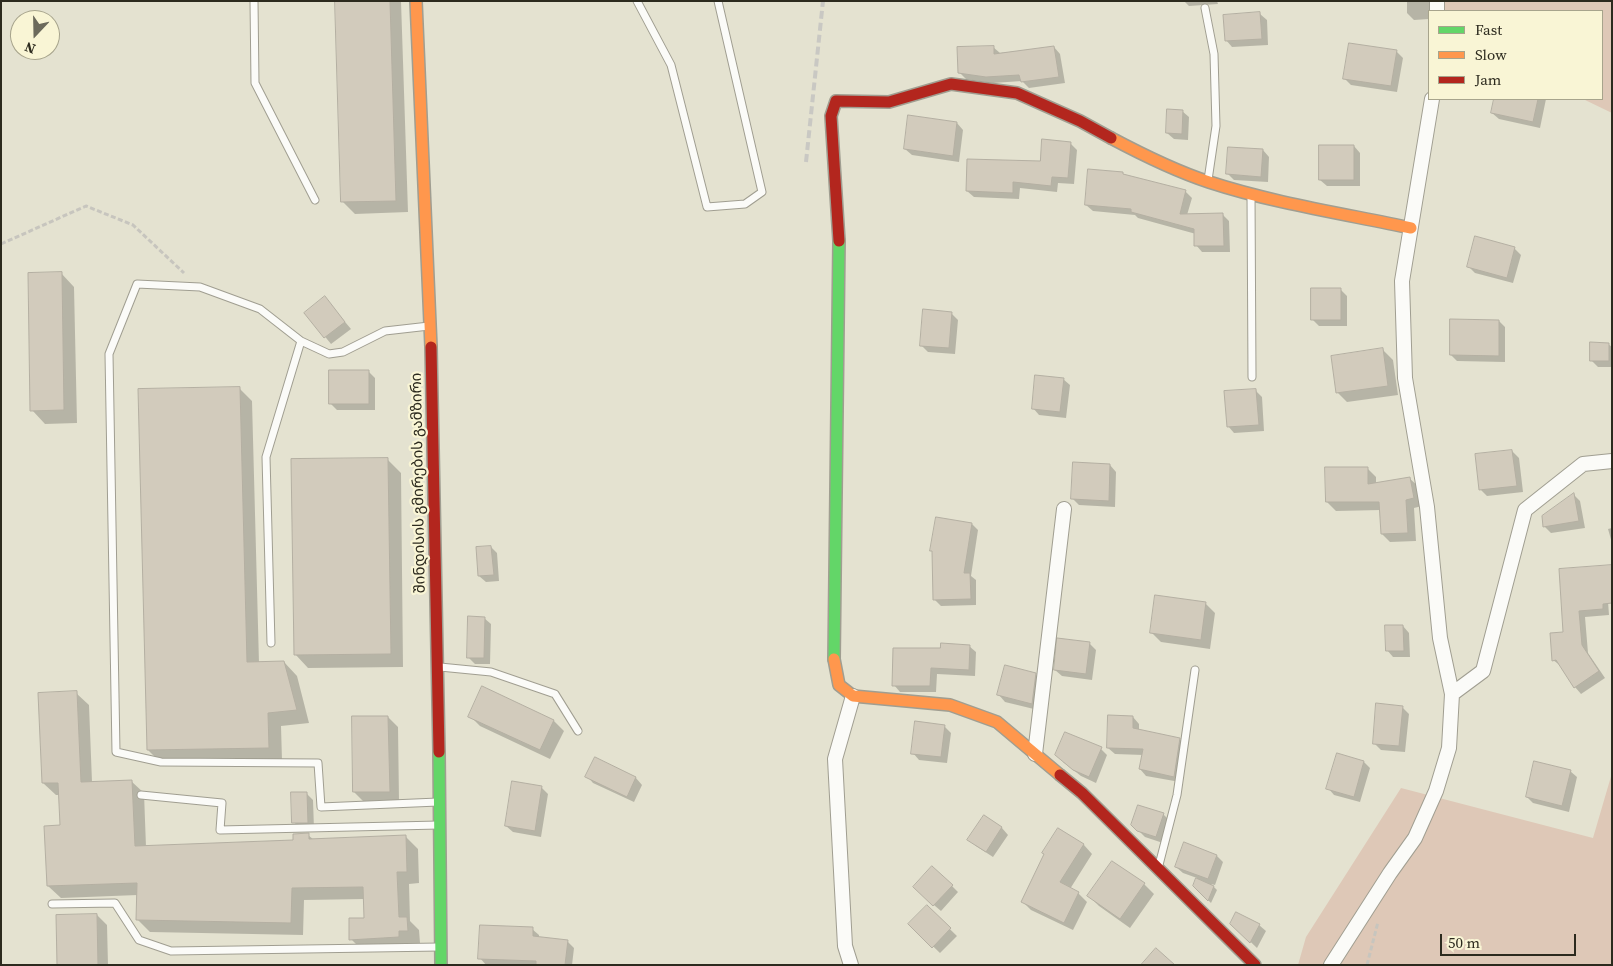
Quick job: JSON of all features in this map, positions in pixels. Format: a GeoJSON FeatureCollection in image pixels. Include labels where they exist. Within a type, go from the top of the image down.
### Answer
{"type":"FeatureCollection","features":[{"type":"Feature","properties":{"kind":"street","name":"შინდისის გმირების გამზირი"},"geometry":{"type":"LineString","coordinates":[[416,1],[433,411],[441,965]]}},
{"type":"Feature","properties":{"kind":"street"},"geometry":{"type":"LineString","coordinates":[[1255,965],[1082,793],[997,722],[950,705],[853,696],[839,685],[833,654],[838,228],[830,116],[836,101],[889,102],[951,84],[1016,93],[1080,121],[1146,157],[1208,182],[1250,194],[1410,228]]}},
{"type":"Feature","properties":{"kind":"street"},"geometry":{"type":"LineString","coordinates":[[1331,965],[1390,873],[1415,838],[1436,791],[1449,748],[1452,694],[1440,638],[1427,507],[1405,378],[1402,281],[1432,100]]}},
{"type":"Feature","properties":{"kind":"street"},"geometry":{"type":"LineString","coordinates":[[1452,694],[1483,671],[1525,510],[1583,464],[1612,461]]}},
{"type":"Feature","properties":{"kind":"street"},"geometry":{"type":"LineString","coordinates":[[1035,754],[1064,509]]}},
{"type":"Feature","properties":{"kind":"street"},"geometry":{"type":"LineString","coordinates":[[851,965],[844,946],[835,759],[853,696]]}},
{"type":"Feature","properties":{"kind":"lane"},"geometry":{"type":"LineString","coordinates":[[254,1],[255,84],[315,200]]}},
{"type":"Feature","properties":{"kind":"lane"},"geometry":{"type":"LineString","coordinates":[[638,1],[672,65],[707,207],[745,204],[762,192],[718,1]]}},
{"type":"Feature","properties":{"kind":"lane"},"geometry":{"type":"LineString","coordinates":[[1205,8],[1214,54],[1216,126],[1208,182]]}},
{"type":"Feature","properties":{"kind":"lane"},"geometry":{"type":"LineString","coordinates":[[1250,194],[1252,377]]}},
{"type":"Feature","properties":{"kind":"lane"},"geometry":{"type":"LineString","coordinates":[[430,326],[385,331],[343,352],[329,354],[301,341],[260,309],[200,287],[137,284],[109,354],[116,752],[161,762],[318,763],[321,807],[440,802]]}},
{"type":"Feature","properties":{"kind":"lane"},"geometry":{"type":"LineString","coordinates":[[271,643],[266,457],[301,341]]}},
{"type":"Feature","properties":{"kind":"lane"},"geometry":{"type":"LineString","coordinates":[[438,667],[492,672],[555,694],[578,731]]}},
{"type":"Feature","properties":{"kind":"lane"},"geometry":{"type":"LineString","coordinates":[[1158,868],[1177,795],[1196,670]]}},
{"type":"Feature","properties":{"kind":"lane"},"geometry":{"type":"LineString","coordinates":[[142,795],[222,803],[220,830],[440,825]]}},
{"type":"Feature","properties":{"kind":"lane"},"geometry":{"type":"LineString","coordinates":[[52,904],[115,903],[139,940],[171,951],[440,947]]}},
{"type":"Feature","properties":{"kind":"path"},"geometry":{"type":"LineString","coordinates":[[1,244],[86,206],[133,226],[200,287]]}},
{"type":"Feature","properties":{"kind":"shaded area"},"geometry":{"type":"Polygon","coordinates":[[[1429,1],[1612,1],[1612,113],[1585,100],[1603,100],[1603,10],[1430,10],[1429,1]]]}},
{"type":"Feature","properties":{"kind":"shaded area"},"geometry":{"type":"Polygon","coordinates":[[[1612,773],[1612,965],[1298,965],[1306,937],[1401,788],[1593,838],[1612,773]]]}},
{"type":"Feature","properties":{"kind":"building"},"geometry":{"type":"Polygon","coordinates":[[[335,1],[390,1],[396,201],[341,202],[335,1]]]}},
{"type":"Feature","properties":{"kind":"building"},"geometry":{"type":"Polygon","coordinates":[[[1260,12],[1262,39],[1225,41],[1223,15],[1260,12]]]}},
{"type":"Feature","properties":{"kind":"building"},"geometry":{"type":"Polygon","coordinates":[[[1349,43],[1397,50],[1391,86],[1343,79],[1349,43]]]}},
{"type":"Feature","properties":{"kind":"building"},"geometry":{"type":"Polygon","coordinates":[[[994,46],[994,54],[1054,46],[1059,77],[1021,82],[1019,75],[986,77],[958,73],[957,47],[994,46]]]}},
{"type":"Feature","properties":{"kind":"building"},"geometry":{"type":"Polygon","coordinates":[[[1494,100],[1538,100],[1533,122],[1491,113],[1494,100]]]}},
{"type":"Feature","properties":{"kind":"building"},"geometry":{"type":"Polygon","coordinates":[[[1167,109],[1183,110],[1182,134],[1166,133],[1167,109]]]}},
{"type":"Feature","properties":{"kind":"building"},"geometry":{"type":"Polygon","coordinates":[[[908,115],[957,122],[953,156],[904,149],[908,115]]]}},
{"type":"Feature","properties":{"kind":"building"},"geometry":{"type":"Polygon","coordinates":[[[1042,139],[1071,142],[1068,178],[1052,177],[1051,186],[1013,182],[1013,193],[966,191],[967,159],[1040,161],[1042,139]]]}},
{"type":"Feature","properties":{"kind":"building"},"geometry":{"type":"Polygon","coordinates":[[[1319,145],[1354,145],[1354,180],[1319,180],[1319,145]]]}},
{"type":"Feature","properties":{"kind":"building"},"geometry":{"type":"Polygon","coordinates":[[[1228,147],[1263,149],[1261,177],[1226,174],[1228,147]]]}},
{"type":"Feature","properties":{"kind":"building"},"geometry":{"type":"Polygon","coordinates":[[[1088,169],[1123,172],[1123,174],[1186,190],[1180,214],[1223,213],[1224,246],[1194,246],[1194,229],[1131,212],[1131,209],[1085,205],[1088,169]]]}},
{"type":"Feature","properties":{"kind":"building"},"geometry":{"type":"Polygon","coordinates":[[[1475,236],[1515,247],[1507,278],[1467,267],[1475,236]]]}},
{"type":"Feature","properties":{"kind":"building"},"geometry":{"type":"Polygon","coordinates":[[[62,272],[64,410],[30,411],[28,273],[62,272]]]}},
{"type":"Feature","properties":{"kind":"building"},"geometry":{"type":"Polygon","coordinates":[[[1311,288],[1341,288],[1341,320],[1311,320],[1311,288]]]}},
{"type":"Feature","properties":{"kind":"building"},"geometry":{"type":"Polygon","coordinates":[[[325,296],[345,322],[324,338],[304,313],[325,296]]]}},
{"type":"Feature","properties":{"kind":"building"},"geometry":{"type":"Polygon","coordinates":[[[923,309],[952,312],[949,348],[920,346],[923,309]]]}},
{"type":"Feature","properties":{"kind":"building"},"geometry":{"type":"Polygon","coordinates":[[[1450,319],[1499,320],[1499,356],[1450,355],[1450,319]]]}},
{"type":"Feature","properties":{"kind":"building"},"geometry":{"type":"Polygon","coordinates":[[[1590,342],[1609,343],[1609,361],[1590,361],[1590,342]]]}},
{"type":"Feature","properties":{"kind":"building"},"geometry":{"type":"Polygon","coordinates":[[[1383,348],[1388,386],[1336,393],[1331,356],[1383,348]]]}},
{"type":"Feature","properties":{"kind":"building"},"geometry":{"type":"Polygon","coordinates":[[[329,370],[369,370],[369,404],[329,404],[329,370]]]}},
{"type":"Feature","properties":{"kind":"building"},"geometry":{"type":"Polygon","coordinates":[[[1035,375],[1064,378],[1060,412],[1032,409],[1035,375]]]}},
{"type":"Feature","properties":{"kind":"building"},"geometry":{"type":"Polygon","coordinates":[[[240,387],[247,662],[284,661],[297,710],[268,713],[269,748],[147,750],[138,389],[240,387]]]}},
{"type":"Feature","properties":{"kind":"building"},"geometry":{"type":"Polygon","coordinates":[[[1256,389],[1259,425],[1227,427],[1224,391],[1256,389]]]}},
{"type":"Feature","properties":{"kind":"building"},"geometry":{"type":"Polygon","coordinates":[[[1512,450],[1517,486],[1479,490],[1475,454],[1512,450]]]}},
{"type":"Feature","properties":{"kind":"building"},"geometry":{"type":"Polygon","coordinates":[[[388,458],[391,654],[294,655],[291,459],[388,458]]]}},
{"type":"Feature","properties":{"kind":"building"},"geometry":{"type":"Polygon","coordinates":[[[1073,462],[1110,464],[1109,501],[1071,499],[1073,462]]]}},
{"type":"Feature","properties":{"kind":"building"},"geometry":{"type":"Polygon","coordinates":[[[1325,467],[1368,467],[1368,484],[1410,477],[1414,498],[1406,500],[1408,533],[1381,534],[1379,502],[1326,502],[1325,467]]]}},
{"type":"Feature","properties":{"kind":"building"},"geometry":{"type":"Polygon","coordinates":[[[1574,493],[1579,521],[1543,527],[1542,516],[1574,493]]]}},
{"type":"Feature","properties":{"kind":"building"},"geometry":{"type":"Polygon","coordinates":[[[936,517],[972,523],[964,573],[970,573],[971,599],[933,600],[932,551],[930,551],[936,517]]]}},
{"type":"Feature","properties":{"kind":"building"},"geometry":{"type":"Polygon","coordinates":[[[491,546],[494,575],[478,576],[476,547],[491,546]]]}},
{"type":"Feature","properties":{"kind":"building"},"geometry":{"type":"Polygon","coordinates":[[[1612,565],[1612,603],[1603,604],[1603,609],[1579,611],[1582,645],[1599,671],[1574,688],[1556,660],[1552,661],[1550,633],[1563,632],[1559,569],[1612,565]]]}},
{"type":"Feature","properties":{"kind":"building"},"geometry":{"type":"Polygon","coordinates":[[[1155,595],[1206,602],[1201,640],[1150,633],[1155,595]]]}},
{"type":"Feature","properties":{"kind":"building"},"geometry":{"type":"Polygon","coordinates":[[[468,616],[485,617],[484,658],[467,658],[468,616]]]}},
{"type":"Feature","properties":{"kind":"building"},"geometry":{"type":"Polygon","coordinates":[[[1385,625],[1403,625],[1404,651],[1386,651],[1385,625]]]}},
{"type":"Feature","properties":{"kind":"building"},"geometry":{"type":"Polygon","coordinates":[[[1057,638],[1090,642],[1086,674],[1054,670],[1057,638]]]}},
{"type":"Feature","properties":{"kind":"building"},"geometry":{"type":"Polygon","coordinates":[[[941,643],[970,645],[969,670],[931,668],[930,686],[892,686],[893,648],[940,648],[941,643]]]}},
{"type":"Feature","properties":{"kind":"building"},"geometry":{"type":"Polygon","coordinates":[[[1005,665],[1036,673],[1032,704],[997,695],[1005,665]]]}},
{"type":"Feature","properties":{"kind":"building"},"geometry":{"type":"Polygon","coordinates":[[[482,686],[554,720],[540,750],[468,717],[482,686]]]}},
{"type":"Feature","properties":{"kind":"building"},"geometry":{"type":"Polygon","coordinates":[[[77,691],[81,782],[132,780],[135,846],[293,840],[293,834],[309,833],[309,839],[406,835],[407,872],[397,872],[399,917],[407,917],[408,931],[399,931],[399,937],[349,940],[349,918],[364,918],[363,887],[292,888],[291,923],[136,920],[137,883],[47,886],[44,826],[60,825],[58,783],[42,783],[38,693],[77,691]]]}},
{"type":"Feature","properties":{"kind":"building"},"geometry":{"type":"Polygon","coordinates":[[[1376,703],[1403,706],[1399,746],[1373,744],[1376,703]]]}},
{"type":"Feature","properties":{"kind":"building"},"geometry":{"type":"Polygon","coordinates":[[[1108,715],[1133,716],[1133,728],[1180,738],[1174,777],[1139,769],[1143,749],[1107,748],[1108,715]]]}},
{"type":"Feature","properties":{"kind":"building"},"geometry":{"type":"Polygon","coordinates":[[[352,716],[388,716],[390,792],[353,792],[352,716]]]}},
{"type":"Feature","properties":{"kind":"building"},"geometry":{"type":"Polygon","coordinates":[[[915,721],[945,725],[941,757],[911,754],[915,721]]]}},
{"type":"Feature","properties":{"kind":"building"},"geometry":{"type":"Polygon","coordinates":[[[1065,732],[1102,747],[1089,777],[1073,770],[1055,755],[1065,732]]]}},
{"type":"Feature","properties":{"kind":"building"},"geometry":{"type":"Polygon","coordinates":[[[1337,753],[1364,761],[1354,797],[1326,789],[1337,753]]]}},
{"type":"Feature","properties":{"kind":"building"},"geometry":{"type":"Polygon","coordinates":[[[595,757],[636,777],[627,797],[585,777],[595,757]]]}},
{"type":"Feature","properties":{"kind":"building"},"geometry":{"type":"Polygon","coordinates":[[[1534,761],[1571,770],[1562,806],[1526,797],[1534,761]]]}},
{"type":"Feature","properties":{"kind":"building"},"geometry":{"type":"Polygon","coordinates":[[[512,781],[542,786],[535,831],[505,826],[512,781]]]}},
{"type":"Feature","properties":{"kind":"building"},"geometry":{"type":"Polygon","coordinates":[[[291,792],[307,792],[308,823],[292,823],[291,792]]]}},
{"type":"Feature","properties":{"kind":"building"},"geometry":{"type":"Polygon","coordinates":[[[1138,805],[1164,813],[1156,837],[1137,831],[1131,825],[1138,805]]]}},
{"type":"Feature","properties":{"kind":"building"},"geometry":{"type":"Polygon","coordinates":[[[984,815],[1002,827],[986,852],[967,840],[984,815]]]}},
{"type":"Feature","properties":{"kind":"building"},"geometry":{"type":"Polygon","coordinates":[[[1058,828],[1084,844],[1060,882],[1079,892],[1064,923],[1021,902],[1044,854],[1042,853],[1058,828]]]}},
{"type":"Feature","properties":{"kind":"building"},"geometry":{"type":"Polygon","coordinates":[[[1184,842],[1217,855],[1208,879],[1175,867],[1184,842]]]}},
{"type":"Feature","properties":{"kind":"building"},"geometry":{"type":"Polygon","coordinates":[[[1112,861],[1145,883],[1120,919],[1087,896],[1112,861]]]}},
{"type":"Feature","properties":{"kind":"building"},"geometry":{"type":"Polygon","coordinates":[[[932,866],[953,885],[933,906],[913,887],[932,866]]]}},
{"type":"Feature","properties":{"kind":"building"},"geometry":{"type":"Polygon","coordinates":[[[1196,878],[1214,886],[1208,901],[1193,886],[1196,878]]]}},
{"type":"Feature","properties":{"kind":"building"},"geometry":{"type":"Polygon","coordinates":[[[927,905],[951,928],[932,948],[908,924],[927,905]]]}},
{"type":"Feature","properties":{"kind":"building"},"geometry":{"type":"Polygon","coordinates":[[[1236,912],[1260,924],[1250,943],[1230,924],[1236,912]]]}},
{"type":"Feature","properties":{"kind":"building"},"geometry":{"type":"Polygon","coordinates":[[[97,914],[98,965],[57,965],[56,915],[97,914]]]}},
{"type":"Feature","properties":{"kind":"building"},"geometry":{"type":"Polygon","coordinates":[[[480,925],[533,927],[533,936],[568,940],[565,965],[536,965],[536,961],[478,959],[480,925]]]}},
{"type":"Feature","properties":{"kind":"building"},"geometry":{"type":"Polygon","coordinates":[[[1156,948],[1175,965],[1141,965],[1156,948]]]}},
{"type":"Feature","properties":{"kind":"railway"},"geometry":{"type":"LineString","coordinates":[[806,162],[823,1]]}},
{"type":"Feature","properties":{"kind":"traffic: fast"},"geometry":{"type":"LineString","coordinates":[[834,659],[839,241]]}},
{"type":"Feature","properties":{"kind":"traffic: fast"},"geometry":{"type":"LineString","coordinates":[[439,752],[441,965]]}},
{"type":"Feature","properties":{"kind":"traffic: slow"},"geometry":{"type":"LineString","coordinates":[[416,1],[431,347]]}},
{"type":"Feature","properties":{"kind":"traffic: slow"},"geometry":{"type":"LineString","coordinates":[[1111,138],[1171,168],[1196,178],[1284,202],[1411,228]]}},
{"type":"Feature","properties":{"kind":"traffic: slow"},"geometry":{"type":"LineString","coordinates":[[834,659],[839,685],[853,696],[950,705],[997,722],[1060,775]]}},
{"type":"Feature","properties":{"kind":"traffic: jam"},"geometry":{"type":"LineString","coordinates":[[839,241],[831,116],[836,101],[889,102],[951,84],[1017,93],[1080,121],[1111,138]]}},
{"type":"Feature","properties":{"kind":"traffic: jam"},"geometry":{"type":"LineString","coordinates":[[431,347],[439,752]]}},
{"type":"Feature","properties":{"kind":"traffic: jam"},"geometry":{"type":"LineString","coordinates":[[1060,775],[1082,793],[1255,965]]}}]}
